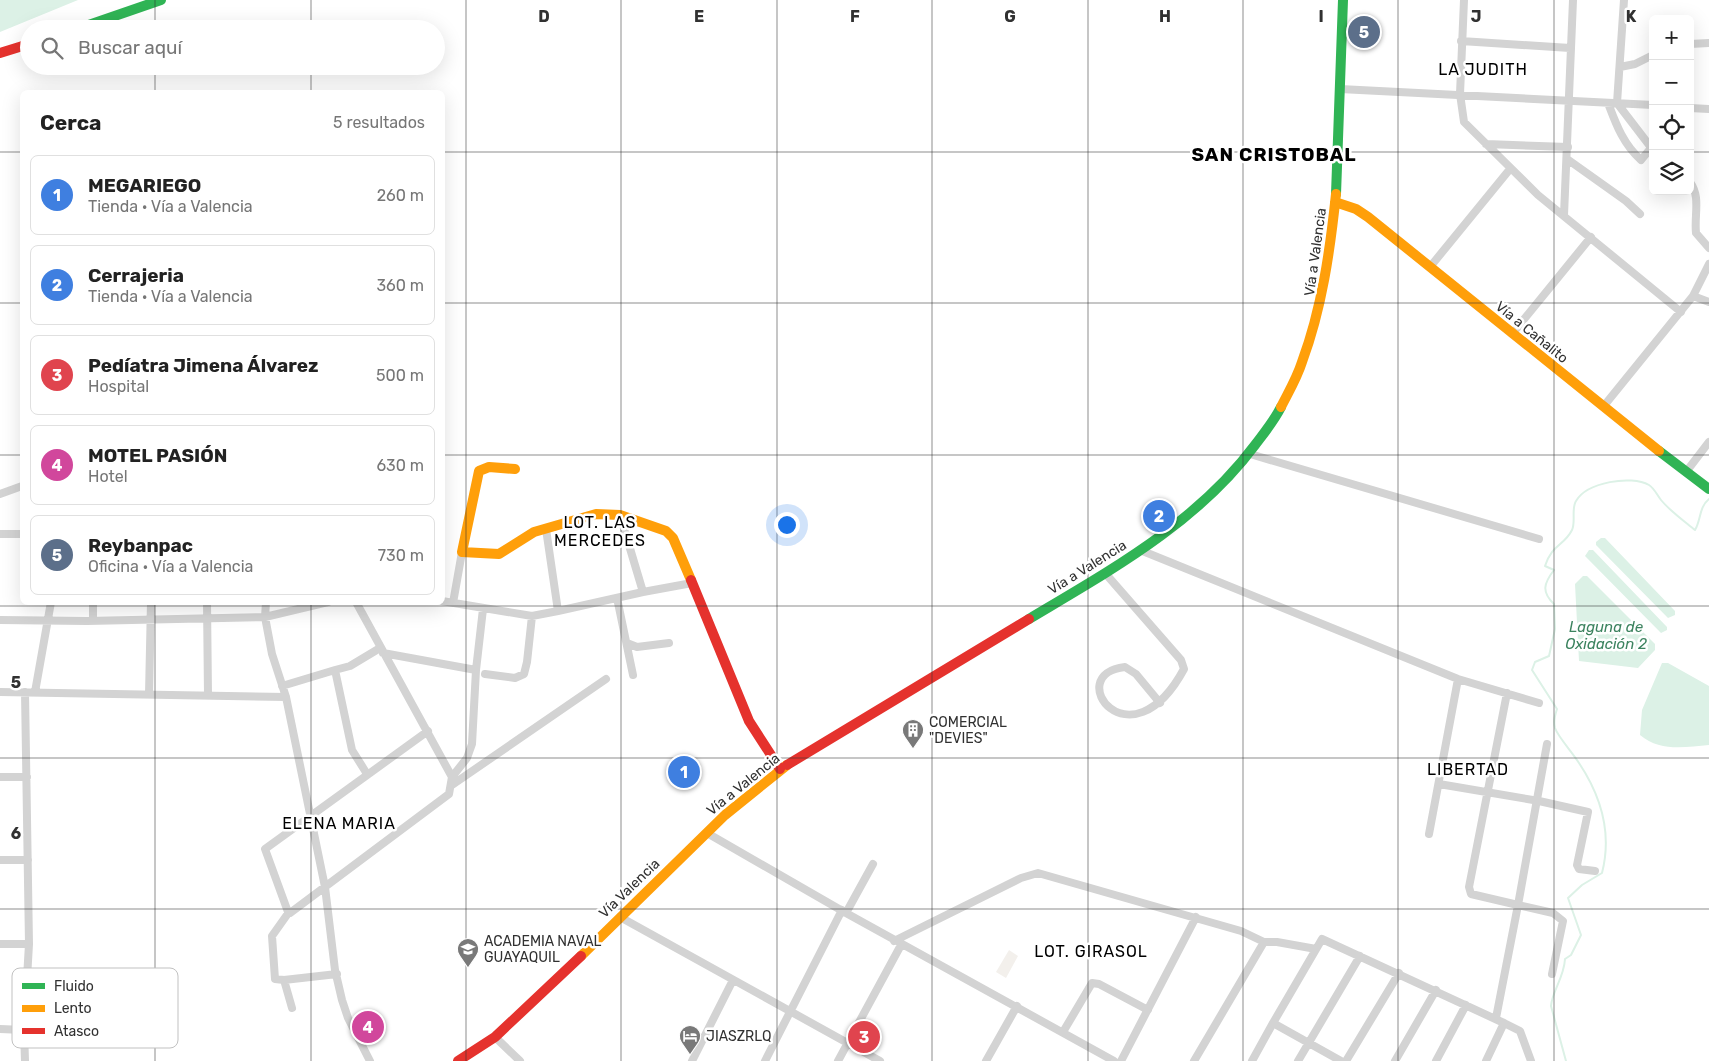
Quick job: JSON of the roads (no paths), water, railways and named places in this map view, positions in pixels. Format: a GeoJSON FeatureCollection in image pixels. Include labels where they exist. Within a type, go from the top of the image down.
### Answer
{"type":"FeatureCollection","features":[{"type":"Feature","properties":{"kind":"main road"},"geometry":{"type":"LineString","coordinates":[[103,20],[161,0]]}},
{"type":"Feature","properties":{"kind":"main road","name":"Vía a Valencia"},"geometry":{"type":"LineString","coordinates":[[707,832],[780,769],[1140,550],[1204,502],[1250,454],[1283,408],[1293,388],[1319,316],[1325,292],[1336,202],[1343,0]]}},
{"type":"Feature","properties":{"kind":"main road"},"geometry":{"type":"LineString","coordinates":[[0,53],[20,47]]}},
{"type":"Feature","properties":{"kind":"main road","name":"Vía a Cañalito"},"geometry":{"type":"LineString","coordinates":[[1336,202],[1356,208],[1603,407],[1709,489]]}},
{"type":"Feature","properties":{"kind":"main road"},"geometry":{"type":"LineString","coordinates":[[515,469],[489,467],[477,475],[462,552],[499,554],[534,532],[589,515],[620,515],[648,523],[670,534],[749,721],[780,769]]}},
{"type":"Feature","properties":{"kind":"main road","name":"Vía Valencia"},"geometry":{"type":"LineString","coordinates":[[458,1061],[495,1037],[707,832]]}},
{"type":"Feature","properties":{"kind":"street"},"geometry":{"type":"LineString","coordinates":[[1464,0],[1460,94],[1464,122],[1510,169],[1681,312]]}},
{"type":"Feature","properties":{"kind":"street"},"geometry":{"type":"LineString","coordinates":[[1564,215],[1573,0]]}},
{"type":"Feature","properties":{"kind":"street"},"geometry":{"type":"LineString","coordinates":[[1624,0],[1617,103],[1649,145]]}},
{"type":"Feature","properties":{"kind":"street"},"geometry":{"type":"LineString","coordinates":[[1461,41],[1570,48]]}},
{"type":"Feature","properties":{"kind":"street"},"geometry":{"type":"LineString","coordinates":[[1694,44],[1709,43]]}},
{"type":"Feature","properties":{"kind":"street"},"geometry":{"type":"LineString","coordinates":[[1620,67],[1635,64],[1649,56]]}},
{"type":"Feature","properties":{"kind":"street"},"geometry":{"type":"LineString","coordinates":[[1340,89],[1649,105]]}},
{"type":"Feature","properties":{"kind":"street"},"geometry":{"type":"LineString","coordinates":[[1608,103],[1618,131],[1635,155],[1641,160],[1651,150]]}},
{"type":"Feature","properties":{"kind":"street"},"geometry":{"type":"LineString","coordinates":[[1694,108],[1709,108]]}},
{"type":"Feature","properties":{"kind":"street"},"geometry":{"type":"LineString","coordinates":[[1486,144],[1526,144],[1568,148]]}},
{"type":"Feature","properties":{"kind":"street"},"geometry":{"type":"LineString","coordinates":[[1567,159],[1626,201],[1640,214]]}},
{"type":"Feature","properties":{"kind":"street"},"geometry":{"type":"LineString","coordinates":[[1430,267],[1510,169]]}},
{"type":"Feature","properties":{"kind":"street"},"geometry":{"type":"LineString","coordinates":[[1694,188],[1697,199],[1696,233],[1709,248]]}},
{"type":"Feature","properties":{"kind":"street"},"geometry":{"type":"LineString","coordinates":[[1512,334],[1591,237]]}},
{"type":"Feature","properties":{"kind":"street"},"geometry":{"type":"LineString","coordinates":[[1603,407],[1694,296],[1709,264]]}},
{"type":"Feature","properties":{"kind":"street"},"geometry":{"type":"LineString","coordinates":[[1694,296],[1709,302]]}},
{"type":"Feature","properties":{"kind":"street"},"geometry":{"type":"LineString","coordinates":[[1686,472],[1709,442]]}},
{"type":"Feature","properties":{"kind":"street"},"geometry":{"type":"LineString","coordinates":[[1250,454],[1539,539]]}},
{"type":"Feature","properties":{"kind":"street"},"geometry":{"type":"LineString","coordinates":[[0,494],[20,487]]}},
{"type":"Feature","properties":{"kind":"street"},"geometry":{"type":"LineString","coordinates":[[620,515],[643,592]]}},
{"type":"Feature","properties":{"kind":"street"},"geometry":{"type":"LineString","coordinates":[[546,529],[558,612]]}},
{"type":"Feature","properties":{"kind":"street"},"geometry":{"type":"LineString","coordinates":[[0,534],[20,534]]}},
{"type":"Feature","properties":{"kind":"street"},"geometry":{"type":"LineString","coordinates":[[1140,550],[1458,679],[1539,704]]}},
{"type":"Feature","properties":{"kind":"street"},"geometry":{"type":"LineString","coordinates":[[454,602],[462,552]]}},
{"type":"Feature","properties":{"kind":"street"},"geometry":{"type":"LineString","coordinates":[[1105,573],[1184,665],[1182,672],[1160,702],[1134,715],[1118,714],[1100,695],[1098,684],[1101,678],[1113,670],[1125,667],[1130,669],[1160,702]]}},
{"type":"Feature","properties":{"kind":"street"},"geometry":{"type":"LineString","coordinates":[[445,601],[532,616],[558,612],[643,592],[692,584]]}},
{"type":"Feature","properties":{"kind":"street"},"geometry":{"type":"LineString","coordinates":[[617,598],[633,675]]}},
{"type":"Feature","properties":{"kind":"street"},"geometry":{"type":"LineString","coordinates":[[35,692],[51,605]]}},
{"type":"Feature","properties":{"kind":"street"},"geometry":{"type":"LineString","coordinates":[[93,605],[93,621]]}},
{"type":"Feature","properties":{"kind":"street"},"geometry":{"type":"LineString","coordinates":[[149,694],[151,605]]}},
{"type":"Feature","properties":{"kind":"street"},"geometry":{"type":"LineString","coordinates":[[207,605],[208,696]]}},
{"type":"Feature","properties":{"kind":"street"},"geometry":{"type":"LineString","coordinates":[[266,605],[265,617],[272,654],[286,697],[309,817],[325,887],[337,974],[348,1018],[370,1061]]}},
{"type":"Feature","properties":{"kind":"street"},"geometry":{"type":"LineString","coordinates":[[337,974],[284,980],[275,979],[272,936],[289,912],[449,794],[452,785],[452,777],[428,731],[381,651],[358,605]]}},
{"type":"Feature","properties":{"kind":"street"},"geometry":{"type":"LineString","coordinates":[[0,620],[93,621],[265,617],[300,606]]}},
{"type":"Feature","properties":{"kind":"street"},"geometry":{"type":"LineString","coordinates":[[469,774],[476,670],[483,609]]}},
{"type":"Feature","properties":{"kind":"street"},"geometry":{"type":"LineString","coordinates":[[485,674],[515,678],[524,674],[532,616]]}},
{"type":"Feature","properties":{"kind":"street"},"geometry":{"type":"LineString","coordinates":[[627,644],[636,646],[669,643]]}},
{"type":"Feature","properties":{"kind":"street"},"geometry":{"type":"LineString","coordinates":[[282,686],[350,666],[381,651],[476,670]]}},
{"type":"Feature","properties":{"kind":"street"},"geometry":{"type":"LineString","coordinates":[[335,670],[352,750],[367,774]]}},
{"type":"Feature","properties":{"kind":"street"},"geometry":{"type":"LineString","coordinates":[[452,785],[606,679]]}},
{"type":"Feature","properties":{"kind":"street"},"geometry":{"type":"LineString","coordinates":[[1428,834],[1458,679]]}},
{"type":"Feature","properties":{"kind":"street"},"geometry":{"type":"LineString","coordinates":[[0,692],[286,697]]}},
{"type":"Feature","properties":{"kind":"street"},"geometry":{"type":"LineString","coordinates":[[25,692],[29,944],[28,968]]}},
{"type":"Feature","properties":{"kind":"street"},"geometry":{"type":"LineString","coordinates":[[1507,694],[1469,890],[1471,894],[1553,913],[1564,922],[1552,974]]}},
{"type":"Feature","properties":{"kind":"street"},"geometry":{"type":"LineString","coordinates":[[289,912],[264,850],[428,731]]}},
{"type":"Feature","properties":{"kind":"street"},"geometry":{"type":"LineString","coordinates":[[452,777],[467,758],[472,744]]}},
{"type":"Feature","properties":{"kind":"street"},"geometry":{"type":"LineString","coordinates":[[1496,1018],[1538,801],[1547,744]]}},
{"type":"Feature","properties":{"kind":"street"},"geometry":{"type":"LineString","coordinates":[[0,777],[27,777]]}},
{"type":"Feature","properties":{"kind":"street"},"geometry":{"type":"LineString","coordinates":[[1439,784],[1538,801],[1588,812],[1577,865],[1579,869],[1595,871]]}},
{"type":"Feature","properties":{"kind":"street"},"geometry":{"type":"LineString","coordinates":[[707,832],[898,943],[1017,1006],[1114,1061]]}},
{"type":"Feature","properties":{"kind":"street"},"geometry":{"type":"LineString","coordinates":[[0,860],[28,860]]}},
{"type":"Feature","properties":{"kind":"street"},"geometry":{"type":"LineString","coordinates":[[765,1061],[844,912],[873,864]]}},
{"type":"Feature","properties":{"kind":"street"},"geometry":{"type":"LineString","coordinates":[[838,1061],[898,943],[1021,878],[1038,873],[1196,917],[1241,931],[1264,942],[1277,942],[1316,950]]}},
{"type":"Feature","properties":{"kind":"street"},"geometry":{"type":"LineString","coordinates":[[620,917],[880,1061]]}},
{"type":"Feature","properties":{"kind":"street"},"geometry":{"type":"LineString","coordinates":[[1121,1061],[1196,917]]}},
{"type":"Feature","properties":{"kind":"street"},"geometry":{"type":"LineString","coordinates":[[1252,1061],[1322,939],[1504,1022],[1520,1032],[1531,1061]]}},
{"type":"Feature","properties":{"kind":"street"},"geometry":{"type":"LineString","coordinates":[[1194,1061],[1264,942]]}},
{"type":"Feature","properties":{"kind":"street"},"geometry":{"type":"LineString","coordinates":[[0,944],[29,944]]}},
{"type":"Feature","properties":{"kind":"street"},"geometry":{"type":"LineString","coordinates":[[1298,1061],[1360,956]]}},
{"type":"Feature","properties":{"kind":"street"},"geometry":{"type":"LineString","coordinates":[[1346,1061],[1398,973]]}},
{"type":"Feature","properties":{"kind":"street"},"geometry":{"type":"LineString","coordinates":[[284,980],[292,1008]]}},
{"type":"Feature","properties":{"kind":"street"},"geometry":{"type":"LineString","coordinates":[[692,1061],[733,980]]}},
{"type":"Feature","properties":{"kind":"street"},"geometry":{"type":"LineString","coordinates":[[1063,1032],[1092,983],[1099,984],[1148,1010]]}},
{"type":"Feature","properties":{"kind":"street"},"geometry":{"type":"LineString","coordinates":[[1395,1061],[1436,990]]}},
{"type":"Feature","properties":{"kind":"street"},"geometry":{"type":"LineString","coordinates":[[1436,1061],[1466,1004]]}},
{"type":"Feature","properties":{"kind":"street"},"geometry":{"type":"LineString","coordinates":[[986,1061],[1017,1006]]}},
{"type":"Feature","properties":{"kind":"street"},"geometry":{"type":"LineString","coordinates":[[1486,1061],[1504,1022]]}},
{"type":"Feature","properties":{"kind":"street"},"geometry":{"type":"LineString","coordinates":[[1273,1023],[1341,1061]]}},
{"type":"Feature","properties":{"kind":"street"},"geometry":{"type":"LineString","coordinates":[[495,1037],[520,1061]]}},
{"type":"Feature","properties":{"kind":"street"},"geometry":{"type":"LineString","coordinates":[[25,1048],[26,1061]]}},
{"type":"Feature","properties":{"kind":"water"},"geometry":{"type":"Polygon","coordinates":[[[0,0],[78,0],[29,20],[20,20],[20,24],[0,32],[0,0]]]}},
{"type":"Feature","properties":{"kind":"water"},"geometry":{"type":"Polygon","coordinates":[[[1601,538],[1605,538],[1675,611],[1675,615],[1668,618],[1596,545],[1596,542],[1601,538]]]}},
{"type":"Feature","properties":{"kind":"water"},"geometry":{"type":"Polygon","coordinates":[[[1589,550],[1593,550],[1667,627],[1667,630],[1661,633],[1585,556],[1589,550]]]}},
{"type":"Feature","properties":{"kind":"water","name":"Laguna de Oxidación 2"},"geometry":{"type":"Polygon","coordinates":[[[1583,576],[1587,576],[1655,644],[1655,650],[1638,668],[1579,661],[1575,584],[1583,576]]]}},
{"type":"Feature","properties":{"kind":"water"},"geometry":{"type":"Polygon","coordinates":[[[1662,663],[1668,663],[1709,686],[1709,745],[1664,746],[1656,744],[1640,735],[1642,710],[1662,663]]]}},
{"type":"Feature","properties":{"kind":"waterway"},"geometry":{"type":"LineString","coordinates":[[1566,1061],[1551,1006],[1553,995],[1563,972],[1565,959],[1571,955],[1581,935],[1568,898],[1582,885],[1602,873],[1606,844],[1599,802],[1587,776],[1557,732],[1554,723],[1557,709],[1532,670],[1535,662],[1549,656],[1555,629],[1554,604],[1547,595],[1545,587],[1554,570],[1545,566],[1551,553],[1572,530],[1576,501],[1582,494],[1599,485],[1621,481],[1641,482],[1649,485],[1669,508],[1695,530],[1703,506],[1709,499]]}},
{"type":"Feature","properties":{"kind":"place","name":"Reybanpac"},"geometry":{"type":"Point","coordinates":[1364,32]}},
{"type":"Feature","properties":{"kind":"place","name":"Cerrajeria"},"geometry":{"type":"Point","coordinates":[1159,516]}},
{"type":"Feature","properties":{"kind":"place","name":"COMERCIAL \"DEVIES\""},"geometry":{"type":"Point","coordinates":[913,749]}},
{"type":"Feature","properties":{"kind":"place","name":"MEGARIEGO"},"geometry":{"type":"Point","coordinates":[684,772]}},
{"type":"Feature","properties":{"kind":"place","name":"ACADEMIA NAVAL GUAYAQUIL"},"geometry":{"type":"Point","coordinates":[468,968]}},
{"type":"Feature","properties":{"kind":"place","name":"MOTEL PASIÓN"},"geometry":{"type":"Point","coordinates":[368,1027]}},
{"type":"Feature","properties":{"kind":"place","name":"Pedíatra Jimena Álvarez"},"geometry":{"type":"Point","coordinates":[864,1037]}},
{"type":"Feature","properties":{"kind":"place","name":"JIASZRLQ"},"geometry":{"type":"Point","coordinates":[690,1055]}},
{"type":"Feature","properties":{"kind":"district","name":"LA JUDITH"},"geometry":{"type":"Point","coordinates":[1483,69]}},
{"type":"Feature","properties":{"kind":"district","name":"SAN CRISTOBAL"},"geometry":{"type":"Point","coordinates":[1274,154]}},
{"type":"Feature","properties":{"kind":"district","name":"LOT. LAS MERCEDES"},"geometry":{"type":"Point","coordinates":[600,531]}},
{"type":"Feature","properties":{"kind":"district","name":"LIBERTAD"},"geometry":{"type":"Point","coordinates":[1468,769]}},
{"type":"Feature","properties":{"kind":"district","name":"ELENA MARIA"},"geometry":{"type":"Point","coordinates":[339,823]}},
{"type":"Feature","properties":{"kind":"district","name":"LOT. GIRASOL"},"geometry":{"type":"Point","coordinates":[1091,951]}}]}
